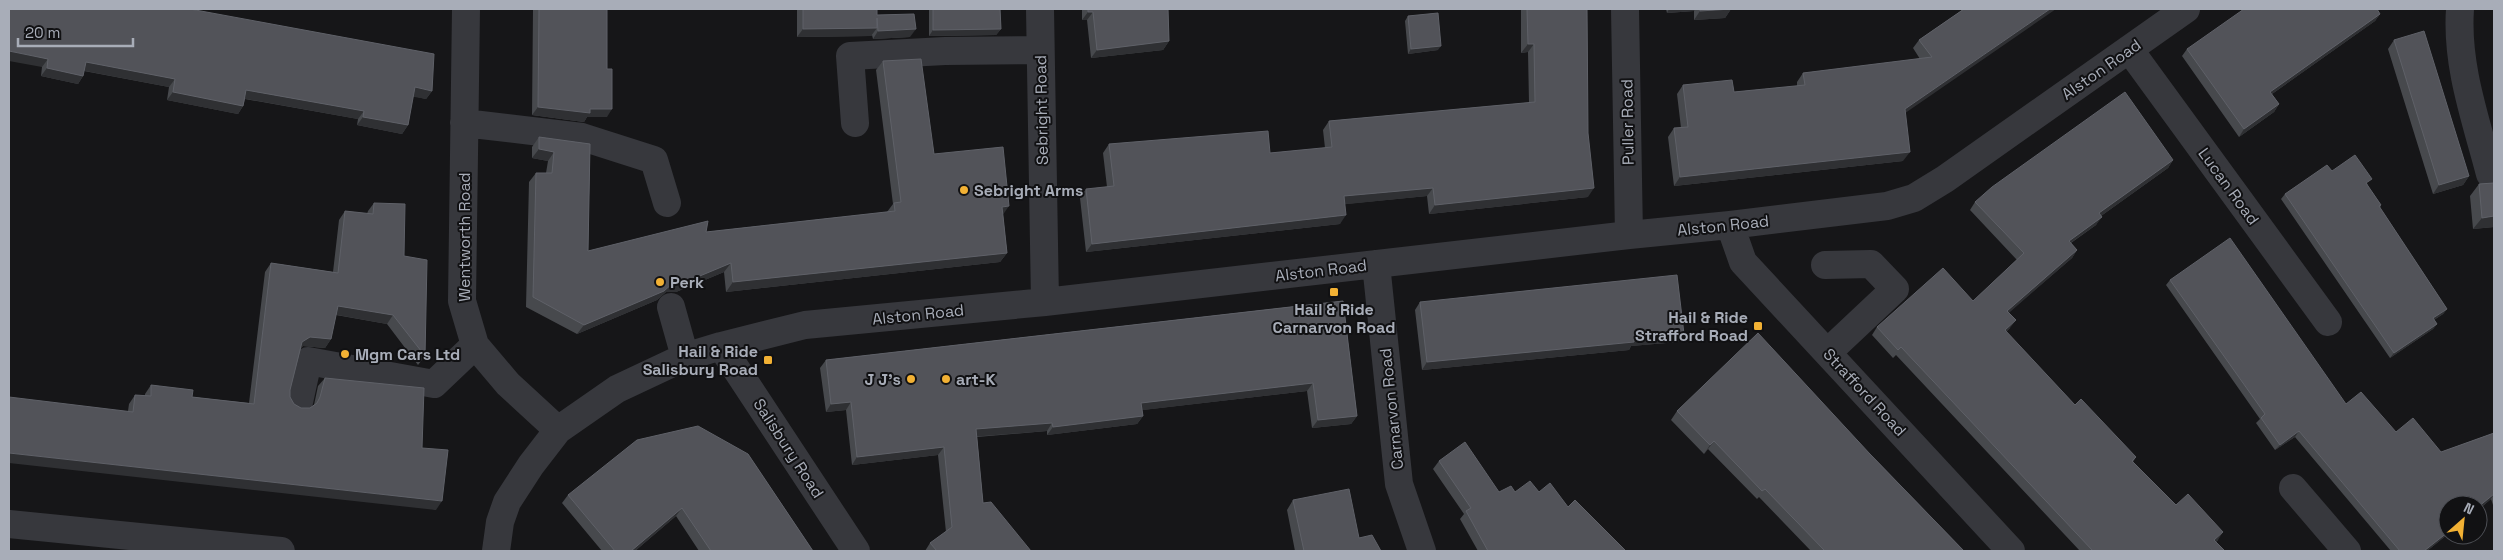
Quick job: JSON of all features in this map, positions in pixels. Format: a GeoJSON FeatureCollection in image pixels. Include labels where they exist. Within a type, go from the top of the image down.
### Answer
{"type":"FeatureCollection","features":[{"type":"Feature","properties":{"kind":"street","name":"Wentworth Road"},"geometry":{"type":"LineString","coordinates":[[463,9],[462,301],[475,345],[508,384],[558,430]]}},
{"type":"Feature","properties":{"kind":"street","name":"Sebright Road"},"geometry":{"type":"LineString","coordinates":[[1040,9],[1045,302]]}},
{"type":"Feature","properties":{"kind":"street","name":"Puller Road"},"geometry":{"type":"LineString","coordinates":[[1625,9],[1629,234]]}},
{"type":"Feature","properties":{"kind":"street","name":"Alston Road"},"geometry":{"type":"LineString","coordinates":[[496,551],[500,522],[506,502],[558,430],[617,389],[685,357],[805,326],[1045,302],[1887,206],[1914,198],[1945,179],[2186,9]]}},
{"type":"Feature","properties":{"kind":"street"},"geometry":{"type":"LineString","coordinates":[[2460,9],[2461,63],[2490,174]]}},
{"type":"Feature","properties":{"kind":"street","name":"Lucan Road"},"geometry":{"type":"LineString","coordinates":[[2129,49],[2328,322]]}},
{"type":"Feature","properties":{"kind":"street"},"geometry":{"type":"LineString","coordinates":[[855,123],[850,56],[945,50],[1040,50]]}},
{"type":"Feature","properties":{"kind":"street"},"geometry":{"type":"LineString","coordinates":[[464,123],[582,137],[654,160],[667,203]]}},
{"type":"Feature","properties":{"kind":"street","name":"Strafford Road"},"geometry":{"type":"LineString","coordinates":[[1730,225],[1743,262],[2011,551]]}},
{"type":"Feature","properties":{"kind":"street","name":"Carnarvon Road"},"geometry":{"type":"LineString","coordinates":[[1376,264],[1399,484],[1422,551]]}},
{"type":"Feature","properties":{"kind":"street"},"geometry":{"type":"LineString","coordinates":[[1825,265],[1871,264],[1895,289],[1828,352]]}},
{"type":"Feature","properties":{"kind":"street"},"geometry":{"type":"LineString","coordinates":[[672,307],[685,357]]}},
{"type":"Feature","properties":{"kind":"street"},"geometry":{"type":"LineString","coordinates":[[299,402],[308,361],[434,384],[475,345]]}},
{"type":"Feature","properties":{"kind":"street","name":"Salisbury Road"},"geometry":{"type":"LineString","coordinates":[[722,346],[856,551]]}},
{"type":"Feature","properties":{"kind":"street"},"geometry":{"type":"LineString","coordinates":[[2293,488],[2347,551]]}},
{"type":"Feature","properties":{"kind":"street"},"geometry":{"type":"LineString","coordinates":[[9,524],[281,551]]}},
{"type":"Feature","properties":{"kind":"building"},"geometry":{"type":"Polygon","coordinates":[[[9,9],[190,9],[434,54],[432,91],[415,87],[408,125],[363,117],[364,111],[246,90],[243,106],[173,92],[175,79],[86,62],[83,76],[47,68],[48,59],[9,51],[9,9]]]}},
{"type":"Feature","properties":{"kind":"building"},"geometry":{"type":"Polygon","coordinates":[[[539,9],[607,9],[607,69],[612,69],[612,109],[590,109],[590,113],[538,107],[539,9]]]}},
{"type":"Feature","properties":{"kind":"building"},"geometry":{"type":"Polygon","coordinates":[[[803,9],[877,9],[877,15],[914,14],[916,29],[878,31],[877,18],[877,28],[803,29],[803,9]]]}},
{"type":"Feature","properties":{"kind":"building"},"geometry":{"type":"Polygon","coordinates":[[[933,9],[1000,9],[1001,29],[933,30],[933,9]]]}},
{"type":"Feature","properties":{"kind":"building"},"geometry":{"type":"Polygon","coordinates":[[[1088,9],[1168,9],[1169,41],[1097,50],[1093,12],[1088,12],[1088,9]]]}},
{"type":"Feature","properties":{"kind":"building"},"geometry":{"type":"Polygon","coordinates":[[[1527,9],[1587,9],[1588,133],[1594,188],[1435,205],[1433,188],[1344,196],[1346,215],[1092,244],[1086,189],[1114,186],[1109,144],[1268,131],[1270,153],[1332,147],[1329,121],[1535,102],[1534,44],[1528,44],[1527,9]]]}},
{"type":"Feature","properties":{"kind":"building"},"geometry":{"type":"Polygon","coordinates":[[[1700,9],[1731,9],[1700,11],[1700,9]]]}},
{"type":"Feature","properties":{"kind":"building"},"geometry":{"type":"Polygon","coordinates":[[[1964,9],[2050,9],[1905,109],[1910,152],[1680,177],[1674,128],[1688,127],[1683,85],[1732,80],[1734,92],[1805,85],[1803,73],[1932,57],[1919,40],[1964,9]]]}},
{"type":"Feature","properties":{"kind":"building"},"geometry":{"type":"Polygon","coordinates":[[[2244,9],[2377,9],[2380,14],[2270,92],[2279,104],[2244,129],[2187,49],[2244,9]]]}},
{"type":"Feature","properties":{"kind":"building"},"geometry":{"type":"Polygon","coordinates":[[[1438,13],[1441,46],[1411,49],[1408,16],[1438,13]]]}},
{"type":"Feature","properties":{"kind":"building"},"geometry":{"type":"Polygon","coordinates":[[[2424,31],[2469,176],[2439,185],[2394,40],[2424,31]]]}},
{"type":"Feature","properties":{"kind":"building"},"geometry":{"type":"Polygon","coordinates":[[[921,59],[934,154],[1003,147],[1009,206],[1002,207],[1007,253],[733,282],[731,263],[683,283],[673,283],[664,291],[584,325],[533,297],[536,173],[552,173],[554,152],[539,149],[539,137],[590,144],[588,251],[708,221],[706,232],[895,211],[894,203],[901,202],[883,61],[921,59]]]}},
{"type":"Feature","properties":{"kind":"building"},"geometry":{"type":"Polygon","coordinates":[[[2125,92],[2173,160],[2099,213],[2102,217],[2069,241],[2077,250],[2007,311],[2016,320],[2005,330],[2075,405],[2081,399],[2136,457],[2132,461],[2176,505],[2188,494],[2223,532],[2214,540],[2225,551],[2093,551],[1901,347],[1898,350],[1877,327],[1943,268],[1973,301],[2024,253],[1975,202],[1992,187],[2125,92]]]}},
{"type":"Feature","properties":{"kind":"building"},"geometry":{"type":"Polygon","coordinates":[[[2355,155],[2372,179],[2366,183],[2381,205],[2379,206],[2447,309],[2433,318],[2437,324],[2394,353],[2285,194],[2327,165],[2332,171],[2355,155]]]}},
{"type":"Feature","properties":{"kind":"building"},"geometry":{"type":"Polygon","coordinates":[[[2494,183],[2494,216],[2482,218],[2479,184],[2494,183]]]}},
{"type":"Feature","properties":{"kind":"building"},"geometry":{"type":"Polygon","coordinates":[[[374,203],[405,204],[404,256],[427,260],[425,356],[393,315],[338,306],[331,339],[310,337],[302,342],[290,397],[294,404],[301,408],[310,408],[317,403],[320,397],[325,378],[424,388],[422,448],[448,450],[442,501],[9,453],[9,397],[133,412],[135,395],[151,396],[151,385],[193,390],[192,397],[254,404],[271,263],[338,273],[345,211],[373,214],[374,203]]]}},
{"type":"Feature","properties":{"kind":"building"},"geometry":{"type":"Polygon","coordinates":[[[2230,238],[2346,404],[2361,392],[2396,432],[2413,418],[2441,452],[2494,433],[2494,494],[2488,499],[2488,495],[2438,495],[2438,540],[2424,551],[2400,551],[2299,431],[2280,445],[2261,418],[2265,414],[2170,280],[2230,238]]]}},
{"type":"Feature","properties":{"kind":"building"},"geometry":{"type":"Polygon","coordinates":[[[1677,275],[1684,334],[1634,339],[1634,342],[1427,362],[1420,302],[1677,275]]]}},
{"type":"Feature","properties":{"kind":"building"},"geometry":{"type":"Polygon","coordinates":[[[1343,301],[1357,416],[1318,420],[1313,383],[1141,403],[1143,416],[1053,427],[1052,423],[976,429],[983,503],[991,502],[1031,551],[937,551],[930,543],[952,527],[944,447],[857,457],[851,402],[831,404],[826,360],[1343,301]]]}},
{"type":"Feature","properties":{"kind":"building"},"geometry":{"type":"Polygon","coordinates":[[[1758,333],[1870,454],[1964,551],[1825,551],[1765,489],[1762,491],[1714,441],[1710,445],[1677,411],[1758,333]]]}},
{"type":"Feature","properties":{"kind":"building"},"geometry":{"type":"Polygon","coordinates":[[[698,426],[748,454],[813,551],[711,551],[682,508],[631,551],[615,551],[568,495],[637,440],[698,426]]]}},
{"type":"Feature","properties":{"kind":"building"},"geometry":{"type":"Polygon","coordinates":[[[1465,442],[1499,492],[1511,486],[1515,492],[1530,481],[1539,492],[1550,483],[1568,507],[1575,500],[1626,551],[1488,551],[1466,511],[1471,508],[1439,461],[1465,442]]]}},
{"type":"Feature","properties":{"kind":"building"},"geometry":{"type":"Polygon","coordinates":[[[1349,489],[1359,538],[1372,535],[1381,551],[1304,551],[1293,500],[1349,489]]]}},
{"type":"Feature","properties":{"kind":"place","name":"Sebright Arms"},"geometry":{"type":"Point","coordinates":[964,190]}},
{"type":"Feature","properties":{"kind":"place","name":"Perk"},"geometry":{"type":"Point","coordinates":[660,282]}},
{"type":"Feature","properties":{"kind":"place","name":"Hail & Ride Carnarvon Road"},"geometry":{"type":"Point","coordinates":[1334,292]}},
{"type":"Feature","properties":{"kind":"place","name":"Hail & Ride Strafford Road"},"geometry":{"type":"Point","coordinates":[1758,326]}},
{"type":"Feature","properties":{"kind":"place","name":"Mgm Cars Ltd"},"geometry":{"type":"Point","coordinates":[345,354]}},
{"type":"Feature","properties":{"kind":"place","name":"Hail & Ride Salisbury Road"},"geometry":{"type":"Point","coordinates":[768,360]}},
{"type":"Feature","properties":{"kind":"place","name":"J J's"},"geometry":{"type":"Point","coordinates":[911,379]}},
{"type":"Feature","properties":{"kind":"place","name":"art-K"},"geometry":{"type":"Point","coordinates":[946,379]}}]}
